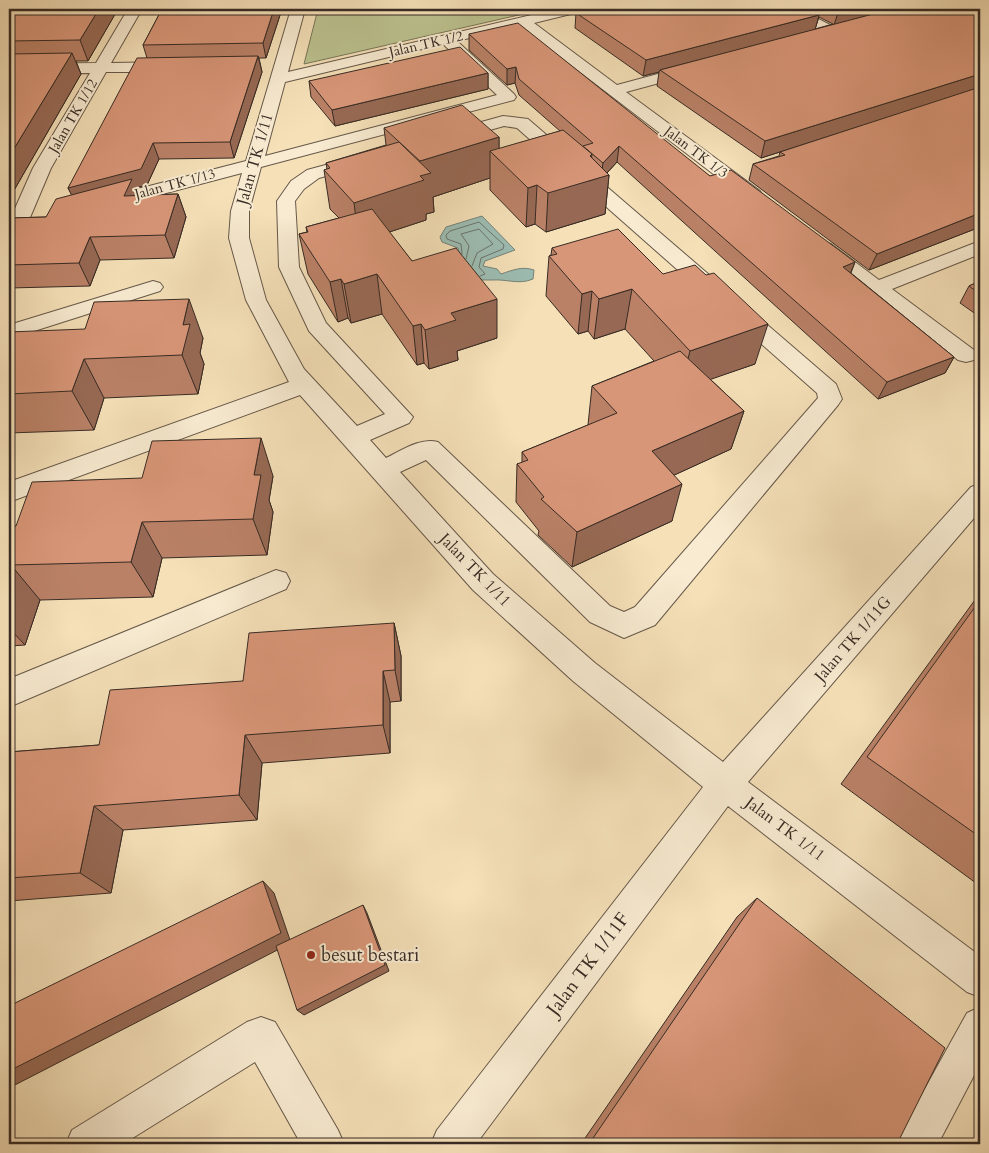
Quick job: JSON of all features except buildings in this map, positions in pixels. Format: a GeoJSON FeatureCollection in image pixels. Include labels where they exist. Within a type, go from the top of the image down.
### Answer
{"type":"FeatureCollection","features":[{"type":"Feature","properties":{"kind":"street","name":"Jalan TK 1/12"},"geometry":{"type":"LineString","coordinates":[[12,228],[42,168],[135,9]]}},
{"type":"Feature","properties":{"kind":"street","name":"Jalan TK 1/11"},"geometry":{"type":"LineString","coordinates":[[298,9],[274,70],[255,163],[240,211],[239,238],[256,300],[304,385],[483,582],[584,672],[725,784],[980,979]]}},
{"type":"Feature","properties":{"kind":"street","name":"Jalan TK 1/2"},"geometry":{"type":"LineString","coordinates":[[274,70],[446,39],[574,9]]}},
{"type":"Feature","properties":{"kind":"street"},"geometry":{"type":"LineString","coordinates":[[789,9],[833,32]]}},
{"type":"Feature","properties":{"kind":"street","name":"Jalan TK 1/3"},"geometry":{"type":"LineString","coordinates":[[522,21],[767,205]]}},
{"type":"Feature","properties":{"kind":"street"},"geometry":{"type":"LineString","coordinates":[[814,37],[852,26]]}},
{"type":"Feature","properties":{"kind":"street","name":"Jalan TK 1/13"},"geometry":{"type":"LineString","coordinates":[[83,209],[508,97],[446,39]]}},
{"type":"Feature","properties":{"kind":"street"},"geometry":{"type":"LineString","coordinates":[[615,90],[710,65]]}},
{"type":"Feature","properties":{"kind":"street"},"geometry":{"type":"LineString","coordinates":[[9,69],[186,66]]}},
{"type":"Feature","properties":{"kind":"street"},"geometry":{"type":"LineString","coordinates":[[382,470],[429,448],[600,614],[624,626],[645,616],[830,399],[828,390],[522,123],[504,121],[428,142]]}},
{"type":"Feature","properties":{"kind":"street"},"geometry":{"type":"LineString","coordinates":[[353,437],[401,417],[317,326],[289,267],[286,201],[297,185],[314,174],[380,156]]}},
{"type":"Feature","properties":{"kind":"street"},"geometry":{"type":"LineString","coordinates":[[728,176],[747,170]]}},
{"type":"Feature","properties":{"kind":"street"},"geometry":{"type":"LineString","coordinates":[[12,228],[35,222]]}},
{"type":"Feature","properties":{"kind":"street"},"geometry":{"type":"LineString","coordinates":[[807,235],[966,355]]}},
{"type":"Feature","properties":{"kind":"street"},"geometry":{"type":"LineString","coordinates":[[877,288],[980,247]]}},
{"type":"Feature","properties":{"kind":"street"},"geometry":{"type":"LineString","coordinates":[[9,332],[153,287]]}},
{"type":"Feature","properties":{"kind":"street"},"geometry":{"type":"LineString","coordinates":[[9,492],[304,385]]}},
{"type":"Feature","properties":{"kind":"street","name":"Jalan TK 1/11G"},"geometry":{"type":"LineString","coordinates":[[725,784],[980,494]]}},
{"type":"Feature","properties":{"kind":"street"},"geometry":{"type":"LineString","coordinates":[[9,693],[276,581]]}},
{"type":"Feature","properties":{"kind":"street","name":"Jalan TK 1/11F"},"geometry":{"type":"LineString","coordinates":[[451,1144],[725,784]]}},
{"type":"Feature","properties":{"kind":"street"},"geometry":{"type":"LineString","coordinates":[[916,1144],[980,1026]]}},
{"type":"Feature","properties":{"kind":"street"},"geometry":{"type":"LineString","coordinates":[[86,1144],[262,1036],[324,1144]]}},
{"type":"Feature","properties":{"kind":"green space"},"geometry":{"type":"Polygon","coordinates":[[[318,9],[545,9],[304,64],[318,9]]]}},
{"type":"Feature","properties":{"kind":"water"},"geometry":{"type":"Polygon","coordinates":[[[482,216],[515,250],[485,261],[483,266],[497,269],[501,274],[525,268],[534,270],[533,279],[518,282],[464,279],[458,248],[442,242],[440,237],[446,227],[482,216]]]}},
{"type":"Feature","properties":{"kind":"place","name":"besut bestari"},"geometry":{"type":"Point","coordinates":[311,955]}}]}
